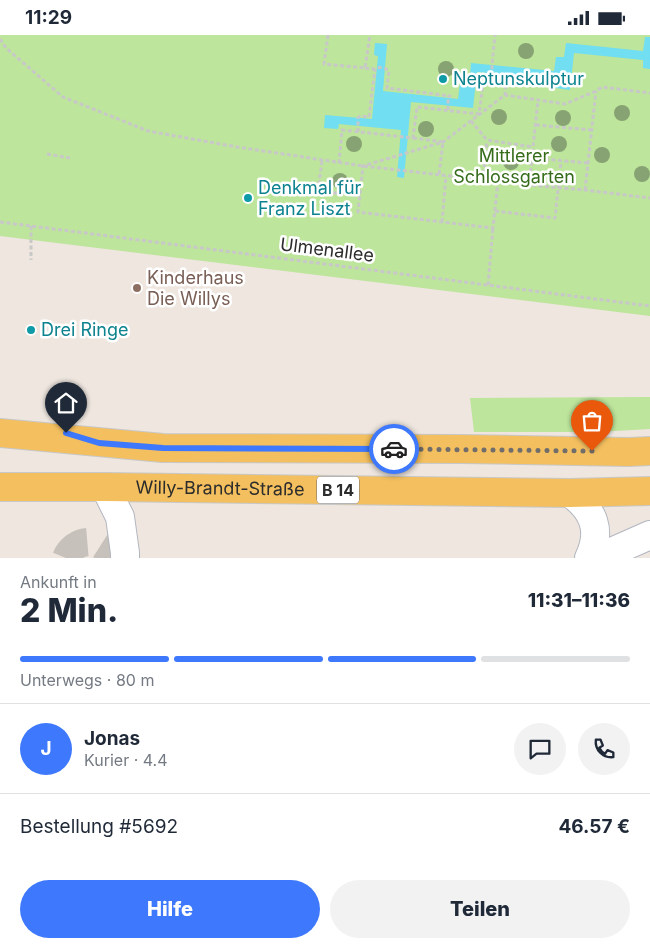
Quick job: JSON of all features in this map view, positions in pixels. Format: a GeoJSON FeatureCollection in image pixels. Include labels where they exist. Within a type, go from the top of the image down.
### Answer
{"type":"FeatureCollection","features":[{"type":"Feature","properties":{"kind":"main road"},"geometry":{"type":"LineString","coordinates":[[0,414],[99,443]]}},
{"type":"Feature","properties":{"kind":"main road"},"geometry":{"type":"LineString","coordinates":[[0,433],[163,448],[650,451]]}},
{"type":"Feature","properties":{"kind":"main road","name":"Willy-Brandt-Straße"},"geometry":{"type":"LineString","coordinates":[[1,488],[105,487],[570,493],[650,491]]}},
{"type":"Feature","properties":{"kind":"street"},"geometry":{"type":"LineString","coordinates":[[105,487],[120,517],[125,558]]}},
{"type":"Feature","properties":{"kind":"street"},"geometry":{"type":"LineString","coordinates":[[570,493],[584,504],[590,512],[595,526],[595,545],[589,558]]}},
{"type":"Feature","properties":{"kind":"street"},"geometry":{"type":"LineString","coordinates":[[598,558],[650,535]]}},
{"type":"Feature","properties":{"kind":"path"},"geometry":{"type":"LineString","coordinates":[[328,35],[324,64],[375,69],[378,67],[385,68],[390,71],[388,89],[450,96],[448,97],[448,111]]}},
{"type":"Feature","properties":{"kind":"path"},"geometry":{"type":"LineString","coordinates":[[365,68],[370,35]]}},
{"type":"Feature","properties":{"kind":"path"},"geometry":{"type":"LineString","coordinates":[[492,78],[495,35]]}},
{"type":"Feature","properties":{"kind":"path"},"geometry":{"type":"LineString","coordinates":[[0,39],[6,48],[63,97],[148,131],[322,161],[650,198]]}},
{"type":"Feature","properties":{"kind":"path"},"geometry":{"type":"LineString","coordinates":[[0,46],[6,48]]}},
{"type":"Feature","properties":{"kind":"path"},"geometry":{"type":"LineString","coordinates":[[358,132],[358,118],[360,116],[369,117],[375,69]]}},
{"type":"Feature","properties":{"kind":"path"},"geometry":{"type":"LineString","coordinates":[[364,166],[443,142],[504,95],[506,79],[484,76],[479,114]]}},
{"type":"Feature","properties":{"kind":"path"},"geometry":{"type":"LineString","coordinates":[[504,95],[565,104],[602,87],[650,93]]}},
{"type":"Feature","properties":{"kind":"path"},"geometry":{"type":"LineString","coordinates":[[585,190],[596,91]]}},
{"type":"Feature","properties":{"kind":"path"},"geometry":{"type":"LineString","coordinates":[[529,185],[538,101]]}},
{"type":"Feature","properties":{"kind":"path"},"geometry":{"type":"LineString","coordinates":[[413,138],[417,107],[479,114]]}},
{"type":"Feature","properties":{"kind":"path"},"geometry":{"type":"LineString","coordinates":[[471,121],[487,141],[484,180]]}},
{"type":"Feature","properties":{"kind":"path"},"geometry":{"type":"LineString","coordinates":[[535,125],[592,130]]}},
{"type":"Feature","properties":{"kind":"path"},"geometry":{"type":"LineString","coordinates":[[339,163],[342,130],[443,142]]}},
{"type":"Feature","properties":{"kind":"path"},"geometry":{"type":"LineString","coordinates":[[487,141],[533,147]]}},
{"type":"Feature","properties":{"kind":"path"},"geometry":{"type":"LineString","coordinates":[[439,175],[443,142]]}},
{"type":"Feature","properties":{"kind":"path"},"geometry":{"type":"LineString","coordinates":[[47,154],[70,158]]}},
{"type":"Feature","properties":{"kind":"path"},"geometry":{"type":"LineString","coordinates":[[532,158],[588,163]]}},
{"type":"Feature","properties":{"kind":"path"},"geometry":{"type":"LineString","coordinates":[[322,161],[318,191],[360,196]]}},
{"type":"Feature","properties":{"kind":"path"},"geometry":{"type":"LineString","coordinates":[[495,211],[556,218],[561,161]]}},
{"type":"Feature","properties":{"kind":"path"},"geometry":{"type":"LineString","coordinates":[[364,166],[358,212],[493,228]]}},
{"type":"Feature","properties":{"kind":"path"},"geometry":{"type":"LineString","coordinates":[[442,222],[446,176]]}},
{"type":"Feature","properties":{"kind":"path"},"geometry":{"type":"LineString","coordinates":[[488,285],[498,181]]}},
{"type":"Feature","properties":{"kind":"path","name":"Ulmenallee"},"geometry":{"type":"LineString","coordinates":[[0,222],[650,306]]}},
{"type":"Feature","properties":{"kind":"path"},"geometry":{"type":"LineString","coordinates":[[31,226],[31,260]]}},
{"type":"Feature","properties":{"kind":"green space","name":"Mittlerer Schlossgarten"},"geometry":{"type":"Polygon","coordinates":[[[0,35],[650,35],[650,316],[0,236],[0,35]]]}},
{"type":"Feature","properties":{"kind":"green space"},"geometry":{"type":"Polygon","coordinates":[[[650,397],[650,429],[597,432],[474,432],[470,398],[650,397]]]}},
{"type":"Feature","properties":{"kind":"water"},"geometry":{"type":"Polygon","coordinates":[[[645,37],[650,37],[650,69],[643,68],[643,60],[574,53],[570,90],[555,88],[555,80],[477,72],[473,108],[411,102],[404,178],[397,177],[401,130],[339,124],[338,129],[324,128],[325,115],[372,119],[378,56],[374,55],[375,43],[387,44],[383,91],[458,99],[461,76],[470,76],[471,63],[554,71],[556,57],[564,57],[566,43],[643,51],[645,37]]]}},
{"type":"Feature","properties":{"kind":"tunnel"},"geometry":{"type":"LineString","coordinates":[[66,558],[75,546],[88,542],[101,545],[110,558]]}},
{"type":"Feature","properties":{"kind":"way so far"},"geometry":{"type":"LineString","coordinates":[[394,449],[592,451]]}},
{"type":"Feature","properties":{"kind":"place","name":"Neptunskulptur"},"geometry":{"type":"Point","coordinates":[443,79]}},
{"type":"Feature","properties":{"kind":"place","name":"Denkmal für Franz Liszt"},"geometry":{"type":"Point","coordinates":[248,198]}},
{"type":"Feature","properties":{"kind":"place","name":"Kinderhaus Die Willys"},"geometry":{"type":"Point","coordinates":[137,288]}},
{"type":"Feature","properties":{"kind":"place","name":"Drei Ringe"},"geometry":{"type":"Point","coordinates":[31,330]}},
{"type":"Feature","properties":{"kind":"route"},"geometry":{"type":"LineString","coordinates":[[66,433],[99,443],[163,448],[394,449]]}}]}
